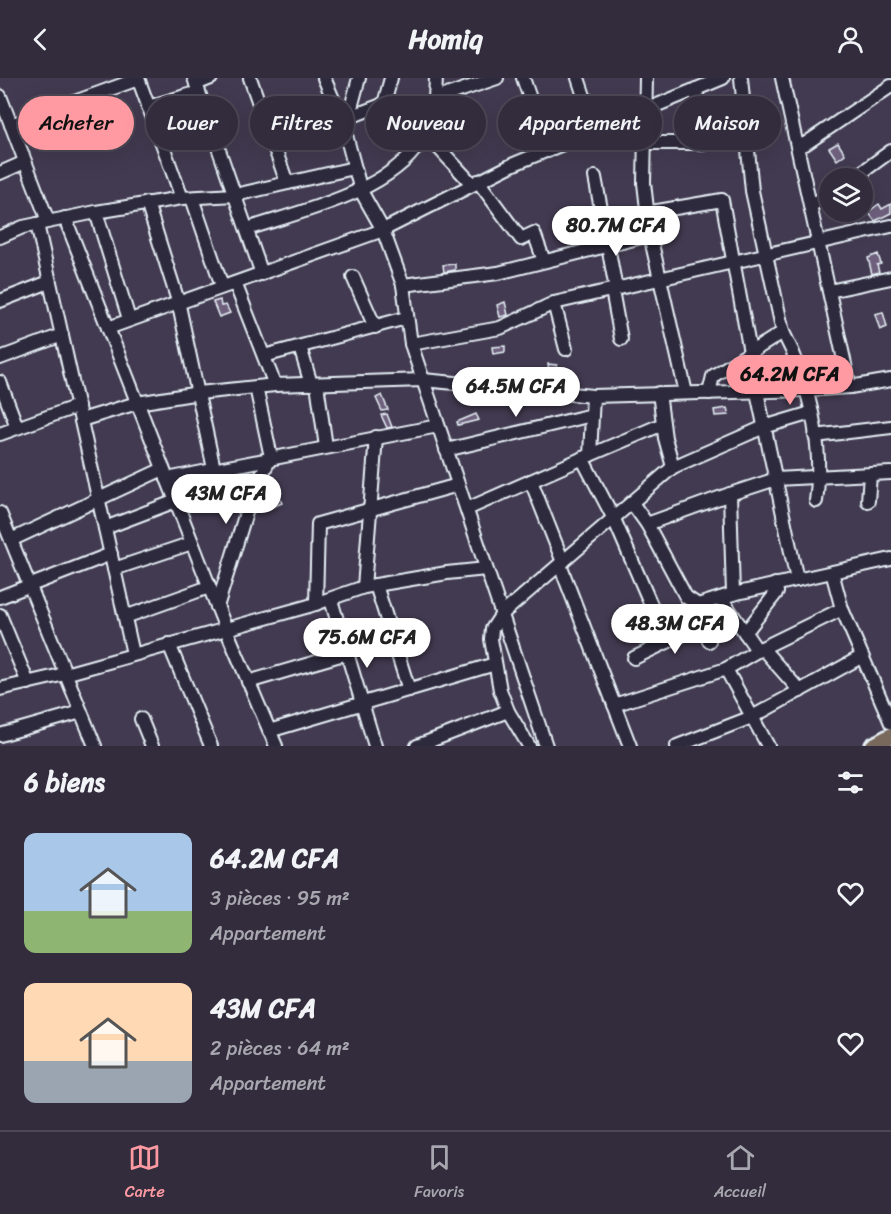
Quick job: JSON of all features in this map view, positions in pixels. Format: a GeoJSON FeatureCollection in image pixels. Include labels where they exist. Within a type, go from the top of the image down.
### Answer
{"type":"FeatureCollection","features":[{"type":"Feature","properties":{"kind":"main road"},"geometry":{"type":"LineString","coordinates":[[873,746],[891,736]]}},
{"type":"Feature","properties":{"kind":"street"},"geometry":{"type":"LineString","coordinates":[[171,96],[211,78]]}},
{"type":"Feature","properties":{"kind":"street"},"geometry":{"type":"LineString","coordinates":[[250,78],[287,183]]}},
{"type":"Feature","properties":{"kind":"street"},"geometry":{"type":"LineString","coordinates":[[324,78],[333,96]]}},
{"type":"Feature","properties":{"kind":"street"},"geometry":{"type":"LineString","coordinates":[[353,96],[359,78]]}},
{"type":"Feature","properties":{"kind":"street"},"geometry":{"type":"LineString","coordinates":[[354,116],[384,104],[391,78]]}},
{"type":"Feature","properties":{"kind":"street"},"geometry":{"type":"LineString","coordinates":[[435,96],[436,78]]}},
{"type":"Feature","properties":{"kind":"street"},"geometry":{"type":"LineString","coordinates":[[444,96],[497,78]]}},
{"type":"Feature","properties":{"kind":"street"},"geometry":{"type":"LineString","coordinates":[[108,328],[178,301],[262,274],[383,230],[475,182],[548,151],[523,78]]}},
{"type":"Feature","properties":{"kind":"street"},"geometry":{"type":"LineString","coordinates":[[578,78],[584,96]]}},
{"type":"Feature","properties":{"kind":"street"},"geometry":{"type":"LineString","coordinates":[[645,96],[646,78]]}},
{"type":"Feature","properties":{"kind":"street"},"geometry":{"type":"LineString","coordinates":[[662,104],[723,78]]}},
{"type":"Feature","properties":{"kind":"street"},"geometry":{"type":"LineString","coordinates":[[741,78],[749,169],[765,254],[783,332],[794,355],[811,413],[820,475],[816,501]]}},
{"type":"Feature","properties":{"kind":"street"},"geometry":{"type":"LineString","coordinates":[[782,78],[849,387]]}},
{"type":"Feature","properties":{"kind":"street"},"geometry":{"type":"LineString","coordinates":[[11,124],[138,79],[146,101]]}},
{"type":"Feature","properties":{"kind":"street"},"geometry":{"type":"LineString","coordinates":[[197,84],[262,274]]}},
{"type":"Feature","properties":{"kind":"street"},"geometry":{"type":"LineString","coordinates":[[797,145],[805,144],[891,86]]}},
{"type":"Feature","properties":{"kind":"street"},"geometry":{"type":"LineString","coordinates":[[662,143],[703,143],[696,89]]}},
{"type":"Feature","properties":{"kind":"street"},"geometry":{"type":"LineString","coordinates":[[0,96],[3,111],[11,124],[25,162],[43,222],[49,282],[133,654]]}},
{"type":"Feature","properties":{"kind":"street"},"geometry":{"type":"LineString","coordinates":[[166,150],[222,286]]}},
{"type":"Feature","properties":{"kind":"street"},"geometry":{"type":"LineString","coordinates":[[351,150],[361,191],[383,230],[403,285],[411,344],[546,746]]}},
{"type":"Feature","properties":{"kind":"street"},"geometry":{"type":"LineString","coordinates":[[247,229],[361,191],[412,150]]}},
{"type":"Feature","properties":{"kind":"street"},"geometry":{"type":"LineString","coordinates":[[442,150],[475,182],[521,239],[534,233],[544,261]]}},
{"type":"Feature","properties":{"kind":"street"},"geometry":{"type":"LineString","coordinates":[[645,150],[646,213],[686,393]]}},
{"type":"Feature","properties":{"kind":"street"},"geometry":{"type":"LineString","coordinates":[[868,168],[891,151]]}},
{"type":"Feature","properties":{"kind":"street"},"geometry":{"type":"LineString","coordinates":[[0,172],[25,162]]}},
{"type":"Feature","properties":{"kind":"street"},"geometry":{"type":"LineString","coordinates":[[0,237],[43,222],[147,203],[235,195],[354,168]]}},
{"type":"Feature","properties":{"kind":"street"},"geometry":{"type":"LineString","coordinates":[[595,177],[621,339]]}},
{"type":"Feature","properties":{"kind":"street"},"geometry":{"type":"LineString","coordinates":[[646,213],[722,200],[750,352]]}},
{"type":"Feature","properties":{"kind":"street"},"geometry":{"type":"LineString","coordinates":[[810,206],[819,201]]}},
{"type":"Feature","properties":{"kind":"street"},"geometry":{"type":"LineString","coordinates":[[147,203],[178,301],[214,469]]}},
{"type":"Feature","properties":{"kind":"street"},"geometry":{"type":"LineString","coordinates":[[96,212],[129,319]]}},
{"type":"Feature","properties":{"kind":"street"},"geometry":{"type":"LineString","coordinates":[[65,218],[225,629],[276,746]]}},
{"type":"Feature","properties":{"kind":"street"},"geometry":{"type":"LineString","coordinates":[[411,344],[500,328],[554,303],[891,226]]}},
{"type":"Feature","properties":{"kind":"street"},"geometry":{"type":"LineString","coordinates":[[403,285],[487,275],[650,235]]}},
{"type":"Feature","properties":{"kind":"street"},"geometry":{"type":"LineString","coordinates":[[353,277],[375,327]]}},
{"type":"Feature","properties":{"kind":"street"},"geometry":{"type":"LineString","coordinates":[[829,291],[891,278]]}},
{"type":"Feature","properties":{"kind":"street"},"geometry":{"type":"LineString","coordinates":[[0,301],[49,282]]}},
{"type":"Feature","properties":{"kind":"street"},"geometry":{"type":"LineString","coordinates":[[235,283],[275,385]]}},
{"type":"Feature","properties":{"kind":"street"},"geometry":{"type":"LineString","coordinates":[[554,303],[566,349]]}},
{"type":"Feature","properties":{"kind":"street"},"geometry":{"type":"LineString","coordinates":[[264,356],[406,318]]}},
{"type":"Feature","properties":{"kind":"street"},"geometry":{"type":"LineString","coordinates":[[709,393],[713,376],[783,332]]}},
{"type":"Feature","properties":{"kind":"street"},"geometry":{"type":"LineString","coordinates":[[0,358],[62,335]]}},
{"type":"Feature","properties":{"kind":"street"},"geometry":{"type":"LineString","coordinates":[[300,346],[314,384],[326,447]]}},
{"type":"Feature","properties":{"kind":"street"},"geometry":{"type":"LineString","coordinates":[[81,420],[137,403],[199,393],[275,385],[423,380],[593,396],[806,390],[849,387],[891,380]]}},
{"type":"Feature","properties":{"kind":"street"},"geometry":{"type":"LineString","coordinates":[[0,382],[17,426]]}},
{"type":"Feature","properties":{"kind":"street"},"geometry":{"type":"LineString","coordinates":[[217,607],[252,493],[271,457],[256,387]]}},
{"type":"Feature","properties":{"kind":"street"},"geometry":{"type":"LineString","coordinates":[[757,392],[797,579]]}},
{"type":"Feature","properties":{"kind":"street"},"geometry":{"type":"LineString","coordinates":[[659,393],[663,424],[673,467]]}},
{"type":"Feature","properties":{"kind":"street"},"geometry":{"type":"LineString","coordinates":[[593,396],[586,457],[593,483],[614,519],[667,642]]}},
{"type":"Feature","properties":{"kind":"street"},"geometry":{"type":"LineString","coordinates":[[0,434],[78,405]]}},
{"type":"Feature","properties":{"kind":"street"},"geometry":{"type":"LineString","coordinates":[[529,746],[508,711],[495,664],[491,639],[492,629],[502,614],[673,467],[764,427],[811,413]]}},
{"type":"Feature","properties":{"kind":"street"},"geometry":{"type":"LineString","coordinates":[[446,450],[592,415]]}},
{"type":"Feature","properties":{"kind":"street"},"geometry":{"type":"LineString","coordinates":[[466,509],[663,424]]}},
{"type":"Feature","properties":{"kind":"street"},"geometry":{"type":"LineString","coordinates":[[11,540],[99,500],[165,474],[214,469],[438,426]]}},
{"type":"Feature","properties":{"kind":"street"},"geometry":{"type":"LineString","coordinates":[[815,436],[891,427]]}},
{"type":"Feature","properties":{"kind":"street"},"geometry":{"type":"LineString","coordinates":[[376,437],[370,512],[370,586],[409,690]]}},
{"type":"Feature","properties":{"kind":"street"},"geometry":{"type":"LineString","coordinates":[[647,524],[776,479],[891,473]]}},
{"type":"Feature","properties":{"kind":"street"},"geometry":{"type":"LineString","coordinates":[[867,501],[870,475]]}},
{"type":"Feature","properties":{"kind":"street"},"geometry":{"type":"LineString","coordinates":[[531,481],[630,746]]}},
{"type":"Feature","properties":{"kind":"street"},"geometry":{"type":"LineString","coordinates":[[316,604],[317,526],[458,485]]}},
{"type":"Feature","properties":{"kind":"street"},"geometry":{"type":"LineString","coordinates":[[730,494],[727,596],[745,633],[800,692]]}},
{"type":"Feature","properties":{"kind":"street"},"geometry":{"type":"LineString","coordinates":[[105,528],[176,501]]}},
{"type":"Feature","properties":{"kind":"street"},"geometry":{"type":"LineString","coordinates":[[632,503],[647,524],[686,597],[698,605],[709,641]]}},
{"type":"Feature","properties":{"kind":"street"},"geometry":{"type":"LineString","coordinates":[[0,513],[94,746]]}},
{"type":"Feature","properties":{"kind":"street"},"geometry":{"type":"LineString","coordinates":[[114,569],[192,543]]}},
{"type":"Feature","properties":{"kind":"street"},"geometry":{"type":"LineString","coordinates":[[0,597],[111,554]]}},
{"type":"Feature","properties":{"kind":"street"},"geometry":{"type":"LineString","coordinates":[[698,605],[776,584],[891,559]]}},
{"type":"Feature","properties":{"kind":"street"},"geometry":{"type":"LineString","coordinates":[[0,689],[65,674],[331,600],[370,586],[486,569]]}},
{"type":"Feature","properties":{"kind":"street"},"geometry":{"type":"LineString","coordinates":[[832,572],[842,609],[891,723]]}},
{"type":"Feature","properties":{"kind":"street"},"geometry":{"type":"LineString","coordinates":[[745,633],[777,592],[776,584]]}},
{"type":"Feature","properties":{"kind":"street"},"geometry":{"type":"LineString","coordinates":[[125,617],[209,587]]}},
{"type":"Feature","properties":{"kind":"street"},"geometry":{"type":"LineString","coordinates":[[331,600],[375,746]]}},
{"type":"Feature","properties":{"kind":"street"},"geometry":{"type":"LineString","coordinates":[[614,705],[726,669],[759,649],[842,609]]}},
{"type":"Feature","properties":{"kind":"street"},"geometry":{"type":"LineString","coordinates":[[0,615],[5,642],[28,683]]}},
{"type":"Feature","properties":{"kind":"street"},"geometry":{"type":"LineString","coordinates":[[634,658],[704,624]]}},
{"type":"Feature","properties":{"kind":"street"},"geometry":{"type":"LineString","coordinates":[[169,644],[212,746]]}},
{"type":"Feature","properties":{"kind":"street"},"geometry":{"type":"LineString","coordinates":[[248,682],[347,653]]}},
{"type":"Feature","properties":{"kind":"street"},"geometry":{"type":"LineString","coordinates":[[677,746],[752,717],[861,657]]}},
{"type":"Feature","properties":{"kind":"street"},"geometry":{"type":"LineString","coordinates":[[269,731],[495,664]]}},
{"type":"Feature","properties":{"kind":"street"},"geometry":{"type":"LineString","coordinates":[[726,669],[768,746]]}},
{"type":"Feature","properties":{"kind":"street"},"geometry":{"type":"LineString","coordinates":[[417,746],[508,711]]}},
{"type":"Feature","properties":{"kind":"street"},"geometry":{"type":"LineString","coordinates":[[0,735],[81,712]]}},
{"type":"Feature","properties":{"kind":"street"},"geometry":{"type":"LineString","coordinates":[[141,719],[152,746]]}},
{"type":"Feature","properties":{"kind":"building"},"geometry":{"type":"Polygon","coordinates":[[[838,143],[845,154],[837,160],[829,148],[838,143]]]}},
{"type":"Feature","properties":{"kind":"building"},"geometry":{"type":"Polygon","coordinates":[[[879,204],[882,209],[891,204],[891,213],[875,221],[873,208],[879,204]]]}},
{"type":"Feature","properties":{"kind":"building"},"geometry":{"type":"Polygon","coordinates":[[[878,254],[881,264],[877,265],[879,272],[872,274],[868,258],[878,254]]]}},
{"type":"Feature","properties":{"kind":"building"},"geometry":{"type":"Polygon","coordinates":[[[455,264],[455,270],[444,272],[443,265],[455,264]]]}},
{"type":"Feature","properties":{"kind":"building"},"geometry":{"type":"Polygon","coordinates":[[[220,300],[221,306],[226,305],[230,313],[219,317],[213,302],[220,300]]]}},
{"type":"Feature","properties":{"kind":"building"},"geometry":{"type":"Polygon","coordinates":[[[505,302],[508,315],[500,317],[497,305],[505,302]]]}},
{"type":"Feature","properties":{"kind":"building"},"geometry":{"type":"Polygon","coordinates":[[[883,312],[887,327],[880,330],[875,314],[883,312]]]}},
{"type":"Feature","properties":{"kind":"building"},"geometry":{"type":"Polygon","coordinates":[[[505,346],[505,352],[493,354],[492,347],[505,346]]]}},
{"type":"Feature","properties":{"kind":"building"},"geometry":{"type":"Polygon","coordinates":[[[548,364],[557,365],[558,374],[549,373],[548,364]]]}},
{"type":"Feature","properties":{"kind":"building"},"geometry":{"type":"Polygon","coordinates":[[[382,395],[388,410],[382,411],[376,398],[382,395]]]}},
{"type":"Feature","properties":{"kind":"building"},"geometry":{"type":"Polygon","coordinates":[[[727,408],[729,415],[715,416],[714,410],[727,408]]]}},
{"type":"Feature","properties":{"kind":"building"},"geometry":{"type":"Polygon","coordinates":[[[387,414],[392,427],[387,428],[381,415],[387,414]]]}},
{"type":"Feature","properties":{"kind":"building"},"geometry":{"type":"Polygon","coordinates":[[[476,414],[479,420],[458,425],[457,422],[476,414]]]}},
{"type":"Feature","properties":{"kind":"building"},"geometry":{"type":"Polygon","coordinates":[[[272,478],[282,503],[267,509],[261,494],[272,478]]]}}]}
